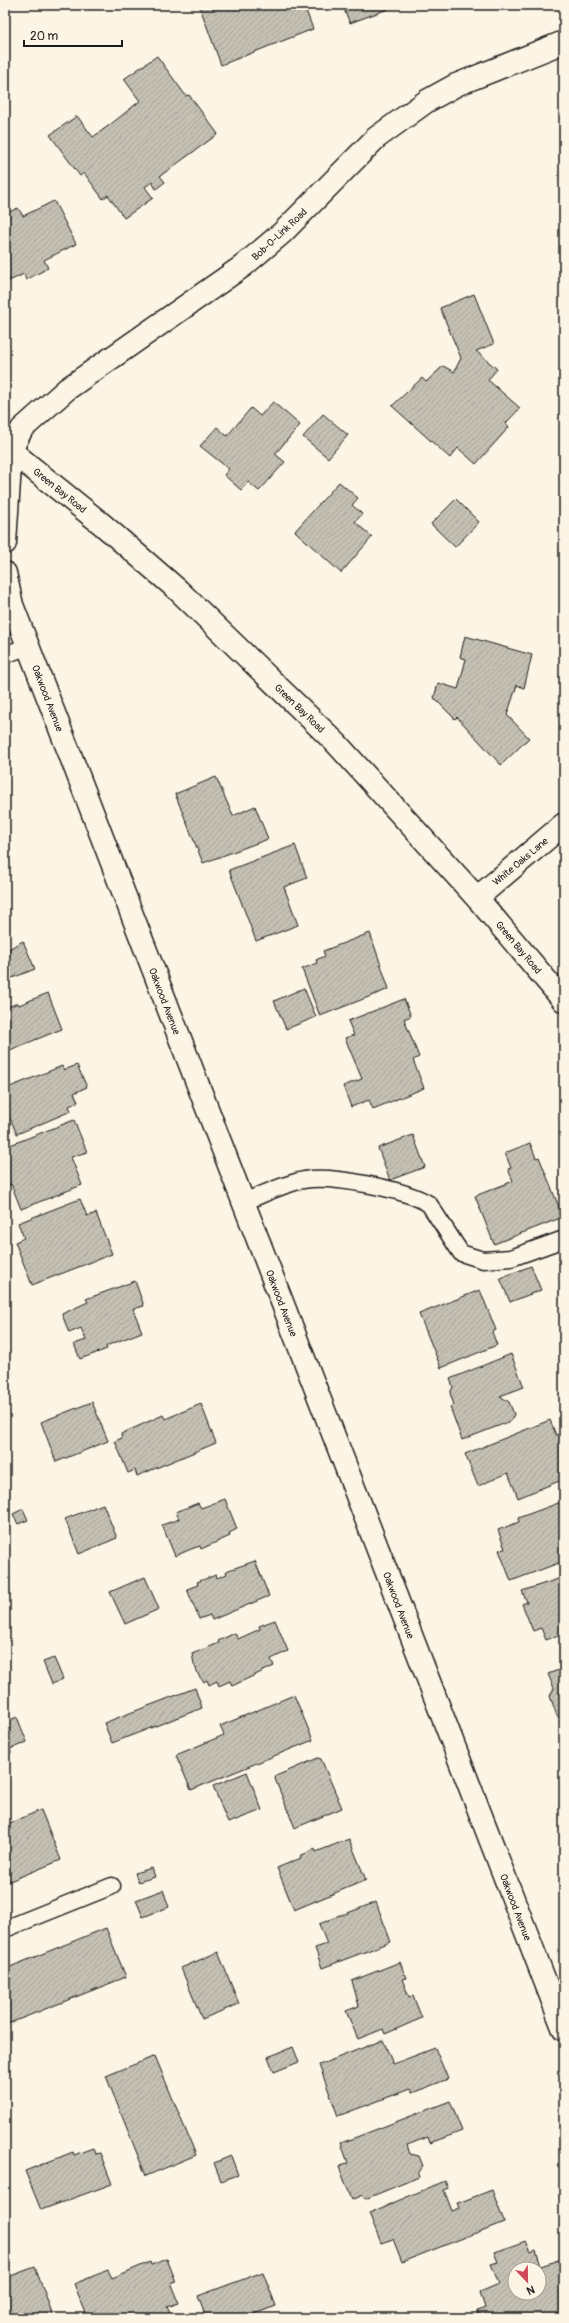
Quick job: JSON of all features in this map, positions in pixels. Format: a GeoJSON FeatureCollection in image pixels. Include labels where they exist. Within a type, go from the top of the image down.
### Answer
{"type":"FeatureCollection","features":[{"type":"Feature","properties":{"kind":"street","name":"Bob-O-Link Road"},"geometry":{"type":"LineString","coordinates":[[8,448],[22,429],[67,388],[243,266],[282,233],[376,138],[427,101],[456,85],[564,42]]}},
{"type":"Feature","properties":{"kind":"street"},"geometry":{"type":"LineString","coordinates":[[5,543],[8,448]]}},
{"type":"Feature","properties":{"kind":"street","name":"Green Bay Road"},"geometry":{"type":"LineString","coordinates":[[8,448],[104,525],[184,597],[337,744],[477,898],[564,1001]]}},
{"type":"Feature","properties":{"kind":"street","name":"Oakwood Avenue"},"geometry":{"type":"LineString","coordinates":[[5,573],[12,605],[564,2030]]}},
{"type":"Feature","properties":{"kind":"street","name":"White Oaks Lane"},"geometry":{"type":"LineString","coordinates":[[477,898],[564,824]]}},
{"type":"Feature","properties":{"kind":"lane"},"geometry":{"type":"LineString","coordinates":[[5,655],[28,646]]}},
{"type":"Feature","properties":{"kind":"lane"},"geometry":{"type":"LineString","coordinates":[[243,1202],[304,1180],[333,1179],[368,1185],[420,1199],[428,1204],[460,1253],[483,1260],[511,1258],[564,1240]]}},
{"type":"Feature","properties":{"kind":"lane"},"geometry":{"type":"LineString","coordinates":[[5,1929],[112,1886]]}},
{"type":"Feature","properties":{"kind":"building"},"geometry":{"type":"Polygon","coordinates":[[[199,5],[304,5],[313,29],[221,65],[199,5]]]}},
{"type":"Feature","properties":{"kind":"building"},"geometry":{"type":"Polygon","coordinates":[[[342,5],[386,5],[388,9],[350,23],[342,5]]]}},
{"type":"Feature","properties":{"kind":"building"},"geometry":{"type":"Polygon","coordinates":[[[157,56],[186,96],[189,95],[218,134],[160,176],[165,182],[156,189],[152,182],[145,187],[153,198],[124,218],[108,195],[103,199],[84,173],[80,176],[50,135],[77,116],[93,137],[111,124],[140,101],[124,79],[157,56]]]}},
{"type":"Feature","properties":{"kind":"building"},"geometry":{"type":"Polygon","coordinates":[[[54,201],[76,244],[44,260],[48,268],[26,280],[24,274],[9,281],[9,279],[5,281],[5,214],[18,208],[23,216],[54,201]]]}},
{"type":"Feature","properties":{"kind":"building"},"geometry":{"type":"Polygon","coordinates":[[[474,294],[494,344],[476,351],[497,369],[488,380],[520,408],[506,423],[509,427],[476,464],[458,448],[450,458],[392,406],[422,378],[426,382],[443,366],[454,372],[461,358],[440,308],[474,294]]]}},
{"type":"Feature","properties":{"kind":"building"},"geometry":{"type":"Polygon","coordinates":[[[273,402],[300,425],[275,454],[285,462],[259,491],[248,482],[241,490],[224,475],[229,469],[200,446],[217,427],[227,436],[251,408],[260,416],[273,402]]]}},
{"type":"Feature","properties":{"kind":"building"},"geometry":{"type":"Polygon","coordinates":[[[323,414],[348,435],[328,458],[303,437],[323,414]]]}},
{"type":"Feature","properties":{"kind":"building"},"geometry":{"type":"Polygon","coordinates":[[[339,482],[358,498],[352,505],[362,514],[355,522],[372,537],[341,573],[295,531],[339,482]]]}},
{"type":"Feature","properties":{"kind":"building"},"geometry":{"type":"Polygon","coordinates":[[[456,499],[479,522],[455,547],[431,524],[456,499]]]}},
{"type":"Feature","properties":{"kind":"building"},"geometry":{"type":"Polygon","coordinates":[[[465,636],[532,655],[524,688],[517,685],[507,715],[529,738],[501,765],[457,717],[455,719],[434,698],[438,683],[458,689],[466,659],[460,657],[465,636]]]}},
{"type":"Feature","properties":{"kind":"building"},"geometry":{"type":"Polygon","coordinates":[[[216,777],[233,816],[255,806],[268,839],[203,863],[175,794],[216,777]]]}},
{"type":"Feature","properties":{"kind":"building"},"geometry":{"type":"Polygon","coordinates":[[[295,845],[307,878],[284,887],[298,925],[256,941],[229,870],[295,845]]]}},
{"type":"Feature","properties":{"kind":"building"},"geometry":{"type":"Polygon","coordinates":[[[370,933],[389,989],[320,1016],[302,969],[317,963],[316,960],[325,956],[323,951],[370,933]]]}},
{"type":"Feature","properties":{"kind":"building"},"geometry":{"type":"Polygon","coordinates":[[[23,941],[35,969],[7,980],[9,984],[5,985],[5,951],[23,941]]]}},
{"type":"Feature","properties":{"kind":"building"},"geometry":{"type":"Polygon","coordinates":[[[304,988],[316,1017],[286,1029],[274,1001],[304,988]]]}},
{"type":"Feature","properties":{"kind":"building"},"geometry":{"type":"Polygon","coordinates":[[[48,993],[62,1029],[5,1052],[5,1008],[18,1003],[19,1005],[48,993]]]}},
{"type":"Feature","properties":{"kind":"building"},"geometry":{"type":"Polygon","coordinates":[[[404,999],[411,1016],[404,1019],[419,1057],[413,1060],[424,1088],[373,1109],[369,1100],[351,1107],[343,1086],[362,1079],[345,1038],[354,1035],[348,1021],[404,999]]]}},
{"type":"Feature","properties":{"kind":"building"},"geometry":{"type":"Polygon","coordinates":[[[77,1065],[87,1087],[74,1093],[78,1102],[69,1106],[71,1111],[17,1134],[5,1107],[5,1089],[62,1066],[64,1070],[77,1065]]]}},
{"type":"Feature","properties":{"kind":"building"},"geometry":{"type":"Polygon","coordinates":[[[74,1120],[87,1152],[71,1157],[82,1185],[21,1209],[11,1184],[5,1186],[5,1147],[74,1120]]]}},
{"type":"Feature","properties":{"kind":"building"},"geometry":{"type":"Polygon","coordinates":[[[413,1135],[425,1167],[390,1180],[378,1148],[413,1135]]]}},
{"type":"Feature","properties":{"kind":"building"},"geometry":{"type":"Polygon","coordinates":[[[530,1143],[536,1158],[539,1157],[563,1217],[494,1244],[475,1196],[513,1181],[508,1169],[511,1168],[505,1153],[530,1143]]]}},
{"type":"Feature","properties":{"kind":"building"},"geometry":{"type":"Polygon","coordinates":[[[80,1199],[87,1216],[96,1213],[112,1254],[32,1285],[15,1242],[24,1238],[18,1223],[80,1199]]]}},
{"type":"Feature","properties":{"kind":"building"},"geometry":{"type":"Polygon","coordinates":[[[531,1266],[541,1290],[510,1302],[500,1278],[531,1266]]]}},
{"type":"Feature","properties":{"kind":"building"},"geometry":{"type":"Polygon","coordinates":[[[135,1281],[144,1306],[133,1309],[142,1332],[106,1346],[107,1349],[80,1359],[74,1344],[86,1340],[81,1328],[69,1333],[62,1314],[88,1302],[86,1299],[135,1281]]]}},
{"type":"Feature","properties":{"kind":"building"},"geometry":{"type":"Polygon","coordinates":[[[480,1290],[496,1330],[492,1332],[497,1345],[441,1368],[419,1314],[480,1290]]]}},
{"type":"Feature","properties":{"kind":"building"},"geometry":{"type":"Polygon","coordinates":[[[511,1354],[524,1387],[500,1396],[509,1402],[514,1414],[511,1421],[462,1440],[450,1407],[454,1405],[450,1393],[453,1387],[450,1379],[511,1354]]]}},
{"type":"Feature","properties":{"kind":"building"},"geometry":{"type":"Polygon","coordinates":[[[92,1402],[108,1441],[56,1462],[41,1422],[92,1402]]]}},
{"type":"Feature","properties":{"kind":"building"},"geometry":{"type":"Polygon","coordinates":[[[201,1404],[216,1443],[137,1476],[135,1470],[128,1473],[115,1441],[122,1438],[121,1434],[163,1415],[165,1419],[201,1404]]]}},
{"type":"Feature","properties":{"kind":"building"},"geometry":{"type":"Polygon","coordinates":[[[550,1420],[556,1435],[559,1434],[564,1445],[564,1479],[518,1498],[508,1473],[478,1486],[465,1454],[550,1420]]]}},
{"type":"Feature","properties":{"kind":"building"},"geometry":{"type":"Polygon","coordinates":[[[225,1499],[237,1529],[229,1533],[230,1536],[201,1549],[200,1546],[175,1556],[162,1525],[179,1519],[176,1512],[198,1503],[201,1508],[225,1499]]]}},
{"type":"Feature","properties":{"kind":"building"},"geometry":{"type":"Polygon","coordinates":[[[564,1501],[564,1561],[511,1581],[499,1550],[505,1549],[498,1530],[519,1522],[518,1518],[564,1501]]]}},
{"type":"Feature","properties":{"kind":"building"},"geometry":{"type":"Polygon","coordinates":[[[103,1504],[117,1538],[79,1554],[65,1519],[103,1504]]]}},
{"type":"Feature","properties":{"kind":"building"},"geometry":{"type":"Polygon","coordinates":[[[23,1509],[28,1520],[18,1524],[13,1514],[23,1509]]]}},
{"type":"Feature","properties":{"kind":"building"},"geometry":{"type":"Polygon","coordinates":[[[255,1561],[269,1596],[212,1620],[210,1615],[199,1619],[187,1589],[198,1585],[197,1582],[216,1575],[217,1578],[227,1574],[226,1571],[255,1561]]]}},
{"type":"Feature","properties":{"kind":"building"},"geometry":{"type":"Polygon","coordinates":[[[145,1577],[159,1609],[125,1624],[110,1592],[145,1577]]]}},
{"type":"Feature","properties":{"kind":"building"},"geometry":{"type":"Polygon","coordinates":[[[564,1577],[564,1633],[546,1640],[541,1628],[533,1631],[522,1604],[527,1602],[522,1591],[564,1577]]]}},
{"type":"Feature","properties":{"kind":"building"},"geometry":{"type":"Polygon","coordinates":[[[275,1620],[288,1651],[271,1659],[274,1666],[232,1686],[230,1681],[219,1686],[217,1681],[209,1685],[207,1680],[204,1682],[199,1676],[192,1654],[219,1643],[218,1641],[235,1633],[238,1639],[260,1629],[259,1626],[275,1620]]]}},
{"type":"Feature","properties":{"kind":"building"},"geometry":{"type":"Polygon","coordinates":[[[54,1658],[63,1679],[52,1684],[43,1662],[54,1658]]]}},
{"type":"Feature","properties":{"kind":"building"},"geometry":{"type":"Polygon","coordinates":[[[564,1668],[564,1719],[557,1716],[550,1696],[554,1688],[548,1674],[564,1668]]]}},
{"type":"Feature","properties":{"kind":"building"},"geometry":{"type":"Polygon","coordinates":[[[195,1688],[202,1708],[112,1743],[104,1723],[195,1688]]]}},
{"type":"Feature","properties":{"kind":"building"},"geometry":{"type":"Polygon","coordinates":[[[294,1695],[313,1740],[191,1790],[176,1755],[224,1735],[220,1726],[294,1695]]]}},
{"type":"Feature","properties":{"kind":"building"},"geometry":{"type":"Polygon","coordinates":[[[17,1717],[27,1742],[10,1749],[11,1753],[5,1755],[5,1722],[17,1717]]]}},
{"type":"Feature","properties":{"kind":"building"},"geometry":{"type":"Polygon","coordinates":[[[318,1758],[321,1759],[342,1808],[295,1828],[275,1779],[276,1776],[318,1758]]]}},
{"type":"Feature","properties":{"kind":"building"},"geometry":{"type":"Polygon","coordinates":[[[247,1772],[262,1810],[228,1823],[213,1786],[247,1772]]]}},
{"type":"Feature","properties":{"kind":"building"},"geometry":{"type":"Polygon","coordinates":[[[41,1810],[61,1860],[5,1883],[5,1825],[41,1810]]]}},
{"type":"Feature","properties":{"kind":"building"},"geometry":{"type":"Polygon","coordinates":[[[349,1839],[366,1880],[294,1910],[277,1868],[301,1858],[300,1856],[315,1849],[316,1852],[349,1839]]]}},
{"type":"Feature","properties":{"kind":"building"},"geometry":{"type":"Polygon","coordinates":[[[152,1868],[155,1877],[138,1882],[135,1873],[152,1868]]]}},
{"type":"Feature","properties":{"kind":"building"},"geometry":{"type":"Polygon","coordinates":[[[163,1890],[169,1907],[143,1917],[136,1900],[163,1890]]]}},
{"type":"Feature","properties":{"kind":"building"},"geometry":{"type":"Polygon","coordinates":[[[376,1902],[391,1942],[322,1968],[315,1948],[327,1944],[319,1924],[376,1902]]]}},
{"type":"Feature","properties":{"kind":"building"},"geometry":{"type":"Polygon","coordinates":[[[106,1928],[126,1977],[5,2025],[5,1969],[106,1928]]]}},
{"type":"Feature","properties":{"kind":"building"},"geometry":{"type":"Polygon","coordinates":[[[218,1952],[239,2004],[202,2019],[181,1968],[218,1952]]]}},
{"type":"Feature","properties":{"kind":"building"},"geometry":{"type":"Polygon","coordinates":[[[400,1962],[406,1978],[402,1979],[409,1997],[413,1996],[422,2018],[385,2034],[383,2029],[358,2039],[346,2011],[359,2006],[352,1981],[400,1962]]]}},
{"type":"Feature","properties":{"kind":"building"},"geometry":{"type":"Polygon","coordinates":[[[383,2040],[393,2064],[435,2048],[448,2079],[412,2093],[410,2089],[338,2116],[319,2065],[383,2040]]]}},
{"type":"Feature","properties":{"kind":"building"},"geometry":{"type":"Polygon","coordinates":[[[293,2047],[299,2062],[274,2072],[268,2057],[293,2047]]]}},
{"type":"Feature","properties":{"kind":"building"},"geometry":{"type":"Polygon","coordinates":[[[155,2056],[196,2155],[146,2176],[106,2076],[155,2056]]]}},
{"type":"Feature","properties":{"kind":"building"},"geometry":{"type":"Polygon","coordinates":[[[450,2101],[462,2131],[430,2143],[428,2137],[407,2145],[410,2154],[419,2156],[423,2166],[418,2174],[419,2177],[365,2199],[363,2195],[352,2200],[339,2167],[348,2163],[341,2143],[450,2101]]]}},
{"type":"Feature","properties":{"kind":"building"},"geometry":{"type":"Polygon","coordinates":[[[93,2148],[95,2154],[100,2153],[112,2184],[41,2210],[25,2171],[73,2152],[74,2155],[93,2148]]]}},
{"type":"Feature","properties":{"kind":"building"},"geometry":{"type":"Polygon","coordinates":[[[231,2156],[238,2175],[221,2181],[214,2163],[231,2156]]]}},
{"type":"Feature","properties":{"kind":"building"},"geometry":{"type":"Polygon","coordinates":[[[445,2181],[448,2188],[444,2190],[452,2211],[460,2208],[458,2203],[492,2190],[504,2222],[402,2262],[393,2239],[381,2243],[369,2213],[445,2181]]]}},
{"type":"Feature","properties":{"kind":"building"},"geometry":{"type":"Polygon","coordinates":[[[526,2241],[531,2252],[536,2250],[539,2261],[507,2261],[507,2301],[547,2301],[547,2264],[564,2258],[564,2316],[479,2318],[477,2311],[485,2308],[480,2292],[499,2284],[491,2264],[498,2262],[494,2252],[526,2241]]]}},
{"type":"Feature","properties":{"kind":"building"},"geometry":{"type":"Polygon","coordinates":[[[167,2259],[176,2282],[171,2283],[179,2303],[167,2307],[170,2313],[158,2318],[88,2318],[74,2284],[108,2270],[112,2278],[150,2262],[151,2265],[167,2259]]]}},
{"type":"Feature","properties":{"kind":"building"},"geometry":{"type":"Polygon","coordinates":[[[35,2267],[54,2318],[6,2318],[5,2278],[35,2267]]]}},
{"type":"Feature","properties":{"kind":"building"},"geometry":{"type":"Polygon","coordinates":[[[263,2272],[276,2306],[243,2318],[206,2318],[198,2296],[263,2272]]]}}]}
